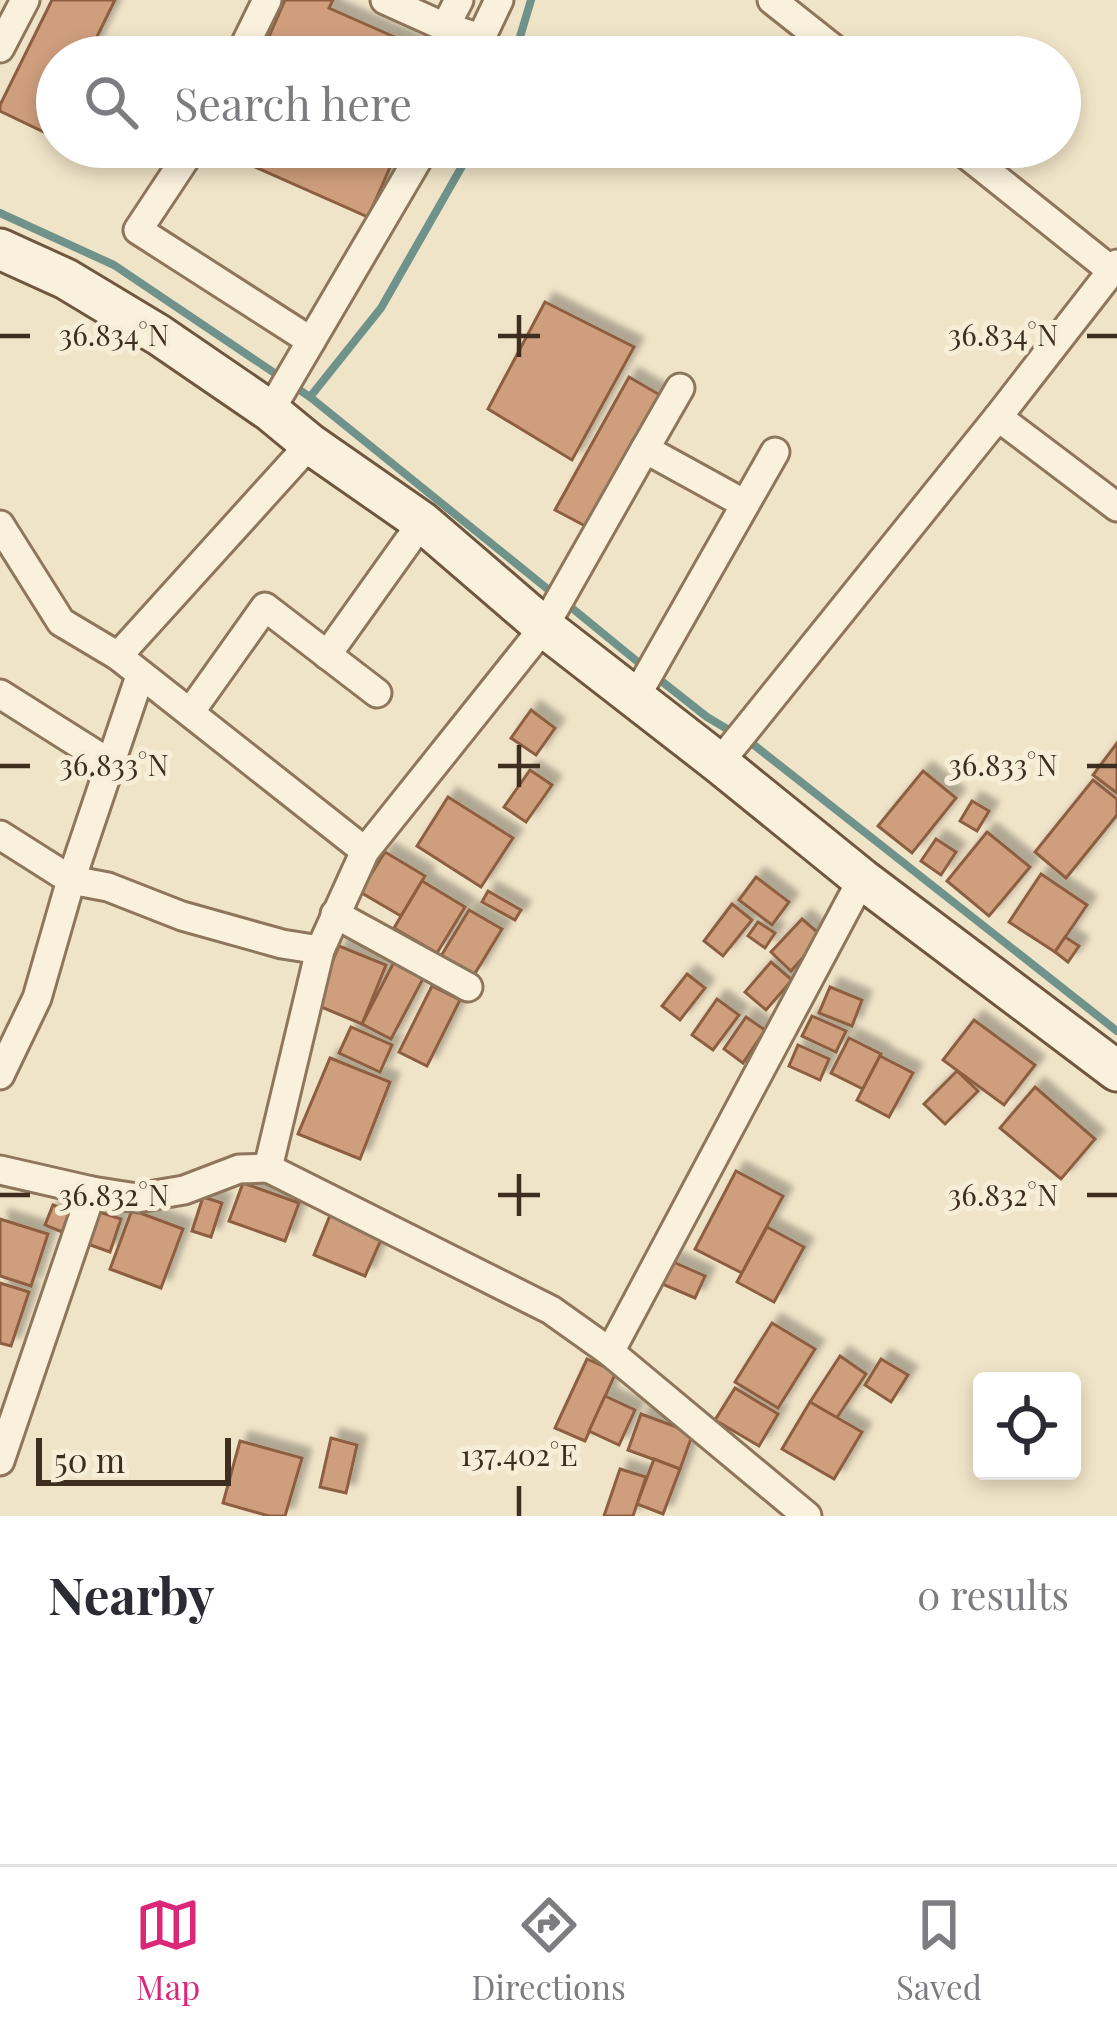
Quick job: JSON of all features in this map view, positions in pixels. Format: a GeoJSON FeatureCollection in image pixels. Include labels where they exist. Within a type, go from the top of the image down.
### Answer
{"type":"FeatureCollection","features":[{"type":"Feature","properties":{"kind":"street"},"geometry":{"type":"LineString","coordinates":[[0,48],[26,0]]}},
{"type":"Feature","properties":{"kind":"street"},"geometry":{"type":"LineString","coordinates":[[249,36],[267,0]]}},
{"type":"Feature","properties":{"kind":"street"},"geometry":{"type":"LineString","coordinates":[[385,0],[458,36]]}},
{"type":"Feature","properties":{"kind":"street"},"geometry":{"type":"LineString","coordinates":[[445,27],[459,0]]}},
{"type":"Feature","properties":{"kind":"street"},"geometry":{"type":"LineString","coordinates":[[482,36],[500,0]]}},
{"type":"Feature","properties":{"kind":"street"},"geometry":{"type":"LineString","coordinates":[[772,0],[817,36]]}},
{"type":"Feature","properties":{"kind":"street"},"geometry":{"type":"LineString","coordinates":[[179,168],[138,230],[310,341]]}},
{"type":"Feature","properties":{"kind":"street"},"geometry":{"type":"LineString","coordinates":[[270,411],[413,168]]}},
{"type":"Feature","properties":{"kind":"street"},"geometry":{"type":"LineString","coordinates":[[719,763],[1114,267],[984,168]]}},
{"type":"Feature","properties":{"kind":"street"},"geometry":{"type":"LineString","coordinates":[[0,249],[66,279],[122,313],[270,411],[422,522],[544,627],[862,880],[1117,1071]]}},
{"type":"Feature","properties":{"kind":"street"},"geometry":{"type":"LineString","coordinates":[[268,1168],[320,950],[365,851],[544,627],[680,388]]}},
{"type":"Feature","properties":{"kind":"street"},"geometry":{"type":"LineString","coordinates":[[998,417],[1117,507]]}},
{"type":"Feature","properties":{"kind":"street"},"geometry":{"type":"LineString","coordinates":[[118,656],[310,444]]}},
{"type":"Feature","properties":{"kind":"street"},"geometry":{"type":"LineString","coordinates":[[644,449],[745,504]]}},
{"type":"Feature","properties":{"kind":"street"},"geometry":{"type":"LineString","coordinates":[[635,698],[775,452]]}},
{"type":"Feature","properties":{"kind":"street"},"geometry":{"type":"LineString","coordinates":[[327,655],[422,522]]}},
{"type":"Feature","properties":{"kind":"street"},"geometry":{"type":"LineString","coordinates":[[0,525],[61,622],[118,656],[365,851]]}},
{"type":"Feature","properties":{"kind":"street"},"geometry":{"type":"LineString","coordinates":[[191,711],[265,607],[377,693]]}},
{"type":"Feature","properties":{"kind":"street"},"geometry":{"type":"LineString","coordinates":[[0,1075],[37,998],[140,676]]}},
{"type":"Feature","properties":{"kind":"street"},"geometry":{"type":"LineString","coordinates":[[0,694],[111,764]]}},
{"type":"Feature","properties":{"kind":"street"},"geometry":{"type":"LineString","coordinates":[[0,835],[71,880],[109,887],[202,922],[320,950]]}},
{"type":"Feature","properties":{"kind":"street"},"geometry":{"type":"LineString","coordinates":[[610,1352],[862,880]]}},
{"type":"Feature","properties":{"kind":"street"},"geometry":{"type":"LineString","coordinates":[[335,914],[468,987]]}},
{"type":"Feature","properties":{"kind":"street"},"geometry":{"type":"LineString","coordinates":[[0,1170],[137,1198],[184,1190],[239,1169],[268,1168],[551,1310],[610,1352],[807,1516]]}},
{"type":"Feature","properties":{"kind":"street"},"geometry":{"type":"LineString","coordinates":[[0,1460],[92,1191]]}},
{"type":"Feature","properties":{"kind":"building"},"geometry":{"type":"Polygon","coordinates":[[[52,0],[115,0],[97,36],[36,36],[36,128],[0,111],[52,0]]]}},
{"type":"Feature","properties":{"kind":"building"},"geometry":{"type":"Polygon","coordinates":[[[285,0],[333,0],[329,8],[392,36],[269,36],[285,0]]]}},
{"type":"Feature","properties":{"kind":"building"},"geometry":{"type":"Polygon","coordinates":[[[257,168],[390,168],[368,217],[257,168]]]}},
{"type":"Feature","properties":{"kind":"building"},"geometry":{"type":"Polygon","coordinates":[[[545,302],[634,347],[572,460],[488,409],[545,302]]]}},
{"type":"Feature","properties":{"kind":"building"},"geometry":{"type":"Polygon","coordinates":[[[629,377],[660,395],[589,528],[555,510],[629,377]]]}},
{"type":"Feature","properties":{"kind":"building"},"geometry":{"type":"Polygon","coordinates":[[[531,710],[555,728],[536,755],[511,738],[531,710]]]}},
{"type":"Feature","properties":{"kind":"building"},"geometry":{"type":"Polygon","coordinates":[[[1117,743],[1117,793],[1093,775],[1117,743]]]}},
{"type":"Feature","properties":{"kind":"building"},"geometry":{"type":"Polygon","coordinates":[[[530,770],[552,785],[526,822],[504,807],[530,770]]]}},
{"type":"Feature","properties":{"kind":"building"},"geometry":{"type":"Polygon","coordinates":[[[923,771],[956,798],[912,853],[878,826],[923,771]]]}},
{"type":"Feature","properties":{"kind":"building"},"geometry":{"type":"Polygon","coordinates":[[[1093,780],[1117,799],[1117,815],[1066,878],[1035,852],[1093,780]]]}},
{"type":"Feature","properties":{"kind":"building"},"geometry":{"type":"Polygon","coordinates":[[[448,797],[513,838],[481,887],[417,846],[448,797]]]}},
{"type":"Feature","properties":{"kind":"building"},"geometry":{"type":"Polygon","coordinates":[[[972,801],[989,811],[977,831],[960,821],[972,801]]]}},
{"type":"Feature","properties":{"kind":"building"},"geometry":{"type":"Polygon","coordinates":[[[987,832],[1030,867],[989,916],[947,881],[987,832]]]}},
{"type":"Feature","properties":{"kind":"building"},"geometry":{"type":"Polygon","coordinates":[[[936,839],[956,852],[941,875],[921,861],[936,839]]]}},
{"type":"Feature","properties":{"kind":"building"},"geometry":{"type":"Polygon","coordinates":[[[385,852],[425,876],[401,916],[360,892],[385,852]]]}},
{"type":"Feature","properties":{"kind":"building"},"geometry":{"type":"Polygon","coordinates":[[[1041,874],[1087,905],[1055,952],[1009,922],[1041,874]]]}},
{"type":"Feature","properties":{"kind":"building"},"geometry":{"type":"Polygon","coordinates":[[[756,877],[789,902],[772,925],[739,900],[756,877]]]}},
{"type":"Feature","properties":{"kind":"building"},"geometry":{"type":"Polygon","coordinates":[[[422,881],[465,907],[437,953],[394,928],[422,881]]]}},
{"type":"Feature","properties":{"kind":"building"},"geometry":{"type":"Polygon","coordinates":[[[488,891],[521,910],[515,920],[482,902],[488,891]]]}},
{"type":"Feature","properties":{"kind":"building"},"geometry":{"type":"Polygon","coordinates":[[[732,904],[752,920],[723,956],[704,941],[732,904]]]}},
{"type":"Feature","properties":{"kind":"building"},"geometry":{"type":"Polygon","coordinates":[[[469,910],[502,929],[474,975],[441,956],[469,910]]]}},
{"type":"Feature","properties":{"kind":"building"},"geometry":{"type":"Polygon","coordinates":[[[802,919],[822,936],[791,971],[771,952],[802,919]]]}},
{"type":"Feature","properties":{"kind":"building"},"geometry":{"type":"Polygon","coordinates":[[[758,922],[775,933],[765,948],[748,936],[758,922]]]}},
{"type":"Feature","properties":{"kind":"building"},"geometry":{"type":"Polygon","coordinates":[[[1065,937],[1079,946],[1068,962],[1055,952],[1065,937]]]}},
{"type":"Feature","properties":{"kind":"building"},"geometry":{"type":"Polygon","coordinates":[[[339,946],[386,965],[362,1024],[314,1004],[339,946]]]}},
{"type":"Feature","properties":{"kind":"building"},"geometry":{"type":"Polygon","coordinates":[[[395,960],[425,975],[391,1039],[362,1024],[395,960]]]}},
{"type":"Feature","properties":{"kind":"building"},"geometry":{"type":"Polygon","coordinates":[[[771,962],[792,980],[766,1010],[745,992],[771,962]]]}},
{"type":"Feature","properties":{"kind":"building"},"geometry":{"type":"Polygon","coordinates":[[[687,974],[705,988],[680,1020],[662,1006],[687,974]]]}},
{"type":"Feature","properties":{"kind":"building"},"geometry":{"type":"Polygon","coordinates":[[[432,986],[460,1000],[427,1066],[399,1052],[432,986]]]}},
{"type":"Feature","properties":{"kind":"building"},"geometry":{"type":"Polygon","coordinates":[[[830,987],[862,1000],[852,1026],[819,1013],[830,987]]]}},
{"type":"Feature","properties":{"kind":"building"},"geometry":{"type":"Polygon","coordinates":[[[717,999],[739,1015],[713,1050],[692,1035],[717,999]]]}},
{"type":"Feature","properties":{"kind":"building"},"geometry":{"type":"Polygon","coordinates":[[[812,1016],[846,1031],[836,1052],[802,1036],[812,1016]]]}},
{"type":"Feature","properties":{"kind":"building"},"geometry":{"type":"Polygon","coordinates":[[[746,1017],[765,1030],[743,1063],[724,1049],[746,1017]]]}},
{"type":"Feature","properties":{"kind":"building"},"geometry":{"type":"Polygon","coordinates":[[[974,1020],[1035,1065],[1004,1105],[943,1060],[974,1020]]]}},
{"type":"Feature","properties":{"kind":"building"},"geometry":{"type":"Polygon","coordinates":[[[351,1027],[392,1045],[380,1072],[339,1053],[351,1027]]]}},
{"type":"Feature","properties":{"kind":"building"},"geometry":{"type":"Polygon","coordinates":[[[849,1038],[881,1054],[863,1089],[831,1073],[849,1038]]]}},
{"type":"Feature","properties":{"kind":"building"},"geometry":{"type":"Polygon","coordinates":[[[798,1045],[829,1059],[820,1080],[789,1066],[798,1045]]]}},
{"type":"Feature","properties":{"kind":"building"},"geometry":{"type":"Polygon","coordinates":[[[880,1056],[913,1073],[889,1117],[857,1100],[880,1056]]]}},
{"type":"Feature","properties":{"kind":"building"},"geometry":{"type":"Polygon","coordinates":[[[330,1058],[390,1082],[360,1159],[298,1134],[330,1058]]]}},
{"type":"Feature","properties":{"kind":"building"},"geometry":{"type":"Polygon","coordinates":[[[957,1071],[978,1091],[945,1124],[924,1104],[957,1071]]]}},
{"type":"Feature","properties":{"kind":"building"},"geometry":{"type":"Polygon","coordinates":[[[1035,1087],[1095,1139],[1061,1179],[1000,1128],[1035,1087]]]}},
{"type":"Feature","properties":{"kind":"building"},"geometry":{"type":"Polygon","coordinates":[[[736,1171],[783,1196],[742,1273],[695,1249],[736,1171]]]}},
{"type":"Feature","properties":{"kind":"building"},"geometry":{"type":"Polygon","coordinates":[[[243,1183],[299,1203],[285,1241],[229,1221],[243,1183]]]}},
{"type":"Feature","properties":{"kind":"building"},"geometry":{"type":"Polygon","coordinates":[[[203,1197],[222,1203],[211,1237],[192,1231],[203,1197]]]}},
{"type":"Feature","properties":{"kind":"building"},"geometry":{"type":"Polygon","coordinates":[[[53,1205],[70,1211],[62,1232],[45,1225],[53,1205]]]}},
{"type":"Feature","properties":{"kind":"building"},"geometry":{"type":"Polygon","coordinates":[[[132,1210],[183,1229],[161,1288],[110,1269],[132,1210]]]}},
{"type":"Feature","properties":{"kind":"building"},"geometry":{"type":"Polygon","coordinates":[[[96,1211],[121,1219],[110,1252],[85,1243],[96,1211]]]}},
{"type":"Feature","properties":{"kind":"building"},"geometry":{"type":"Polygon","coordinates":[[[331,1213],[383,1235],[365,1276],[314,1255],[331,1213]]]}},
{"type":"Feature","properties":{"kind":"building"},"geometry":{"type":"Polygon","coordinates":[[[0,1219],[48,1234],[31,1286],[0,1276],[0,1219]]]}},
{"type":"Feature","properties":{"kind":"building"},"geometry":{"type":"Polygon","coordinates":[[[767,1227],[804,1247],[774,1302],[737,1282],[767,1227]]]}},
{"type":"Feature","properties":{"kind":"building"},"geometry":{"type":"Polygon","coordinates":[[[671,1261],[705,1276],[695,1298],[660,1283],[671,1261]]]}},
{"type":"Feature","properties":{"kind":"building"},"geometry":{"type":"Polygon","coordinates":[[[0,1283],[29,1292],[11,1346],[0,1343],[0,1283]]]}},
{"type":"Feature","properties":{"kind":"building"},"geometry":{"type":"Polygon","coordinates":[[[772,1323],[815,1349],[778,1408],[735,1382],[772,1323]]]}},
{"type":"Feature","properties":{"kind":"building"},"geometry":{"type":"Polygon","coordinates":[[[840,1356],[866,1374],[836,1419],[810,1402],[840,1356]]]}},
{"type":"Feature","properties":{"kind":"building"},"geometry":{"type":"Polygon","coordinates":[[[587,1359],[616,1372],[585,1441],[555,1428],[587,1359]]]}},
{"type":"Feature","properties":{"kind":"building"},"geometry":{"type":"Polygon","coordinates":[[[881,1359],[908,1375],[891,1402],[865,1385],[881,1359]]]}},
{"type":"Feature","properties":{"kind":"building"},"geometry":{"type":"Polygon","coordinates":[[[735,1388],[778,1414],[759,1446],[715,1420],[735,1388]]]}},
{"type":"Feature","properties":{"kind":"building"},"geometry":{"type":"Polygon","coordinates":[[[605,1396],[635,1410],[619,1445],[589,1431],[605,1396]]]}},
{"type":"Feature","properties":{"kind":"building"},"geometry":{"type":"Polygon","coordinates":[[[810,1402],[862,1432],[834,1479],[782,1449],[810,1402]]]}},
{"type":"Feature","properties":{"kind":"building"},"geometry":{"type":"Polygon","coordinates":[[[641,1414],[693,1433],[680,1469],[628,1450],[641,1414]]]}},
{"type":"Feature","properties":{"kind":"building"},"geometry":{"type":"Polygon","coordinates":[[[331,1438],[357,1445],[346,1493],[320,1487],[331,1438]]]}},
{"type":"Feature","properties":{"kind":"building"},"geometry":{"type":"Polygon","coordinates":[[[240,1441],[302,1458],[285,1516],[223,1503],[240,1441]]]}},
{"type":"Feature","properties":{"kind":"building"},"geometry":{"type":"Polygon","coordinates":[[[654,1459],[680,1469],[663,1514],[637,1504],[654,1459]]]}},
{"type":"Feature","properties":{"kind":"building"},"geometry":{"type":"Polygon","coordinates":[[[620,1469],[646,1477],[633,1516],[604,1516],[620,1469]]]}},
{"type":"Feature","properties":{"kind":"waterway"},"geometry":{"type":"LineString","coordinates":[[520,36],[531,0]]}},
{"type":"Feature","properties":{"kind":"waterway"},"geometry":{"type":"LineString","coordinates":[[310,397],[381,308],[461,168]]}},
{"type":"Feature","properties":{"kind":"waterway"},"geometry":{"type":"LineString","coordinates":[[0,213],[114,265],[310,397],[555,595]]}},
{"type":"Feature","properties":{"kind":"waterway"},"geometry":{"type":"LineString","coordinates":[[567,604],[644,667]]}},
{"type":"Feature","properties":{"kind":"waterway"},"geometry":{"type":"LineString","coordinates":[[655,676],[707,717],[754,745],[1117,1031]]}}]}
